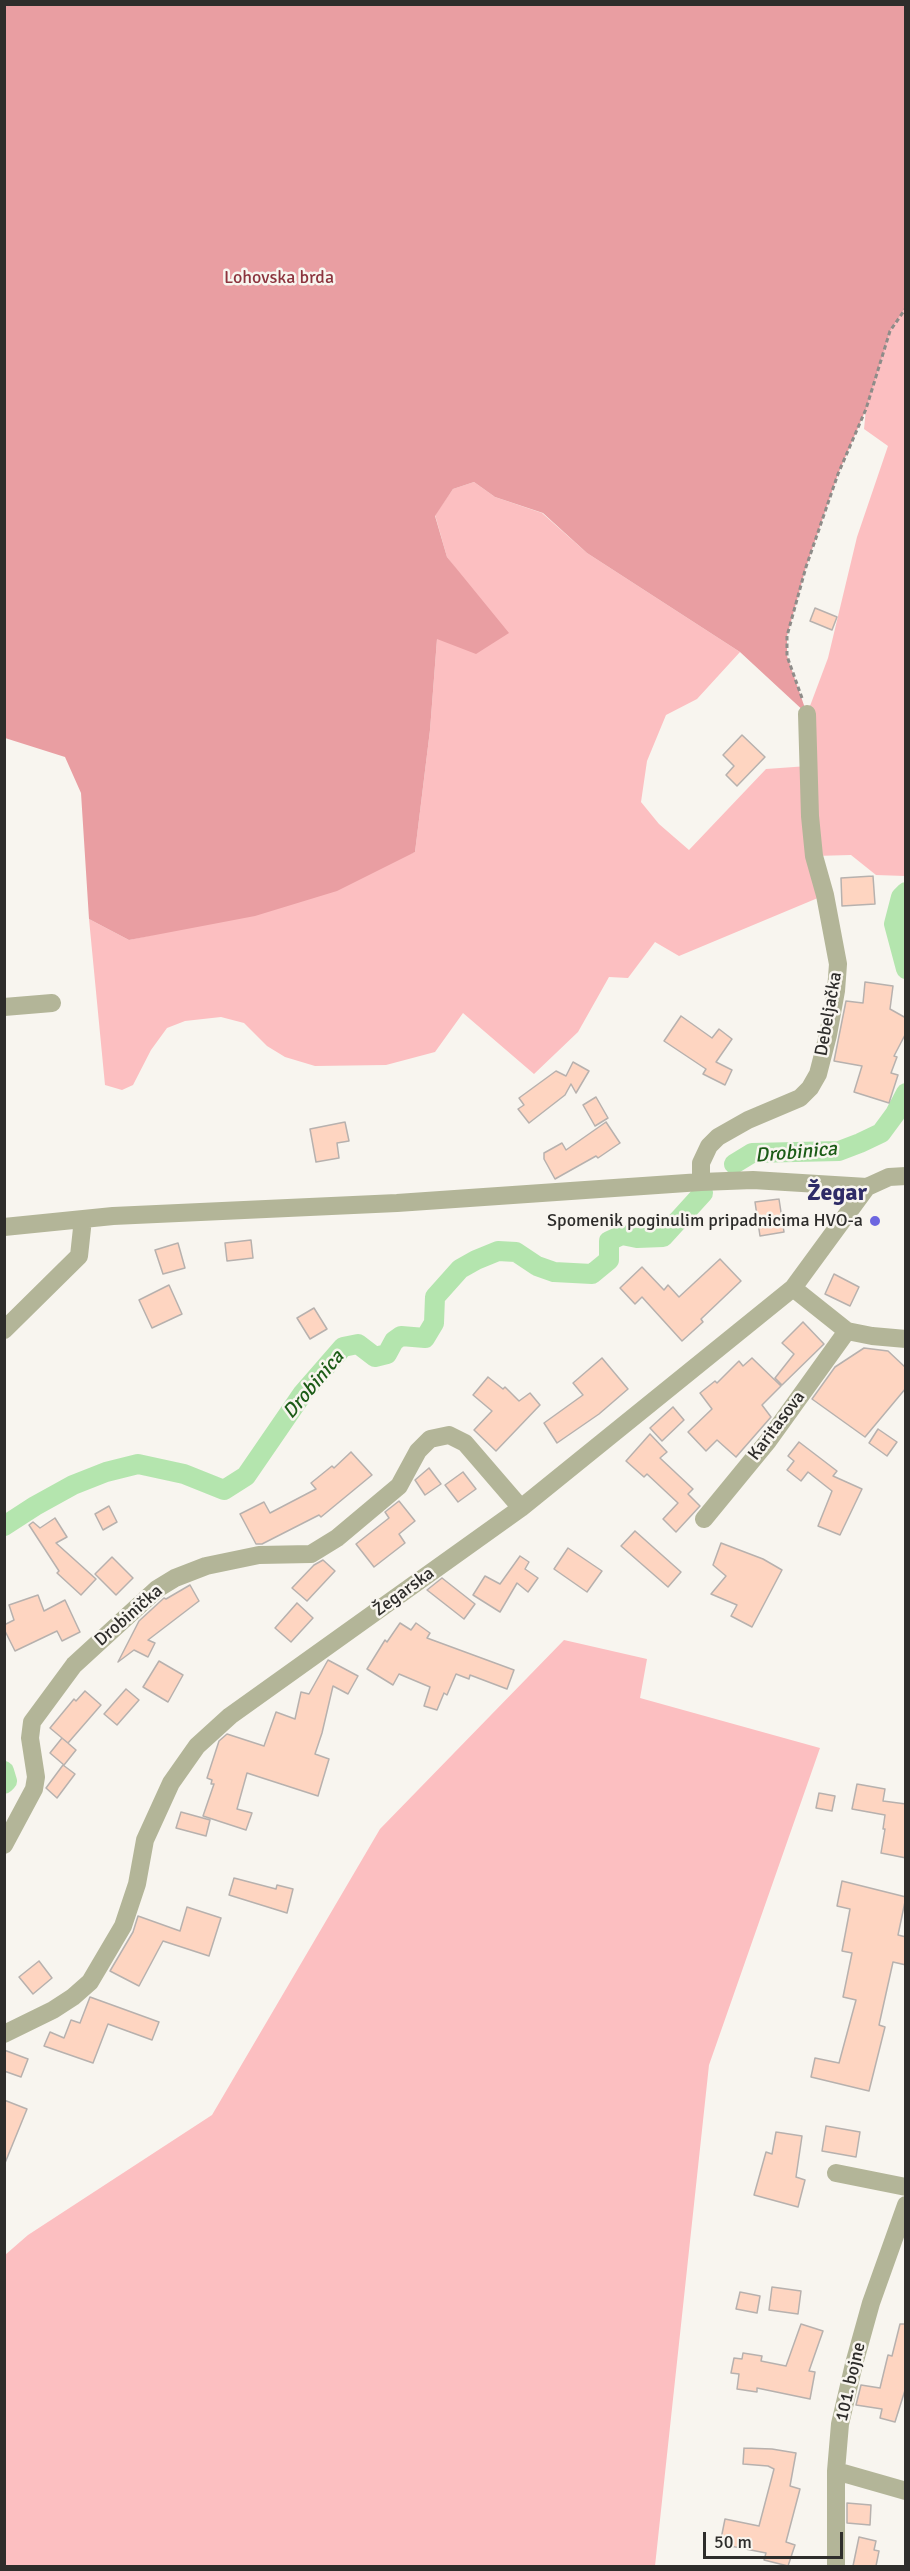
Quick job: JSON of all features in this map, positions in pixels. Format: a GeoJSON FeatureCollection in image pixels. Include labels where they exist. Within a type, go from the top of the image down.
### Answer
{"type":"FeatureCollection","features":[{"type":"Feature","properties":{"kind":"street","name":"Debeljačka"},"geometry":{"type":"LineString","coordinates":[[701,1182],[701,1163],[709,1146],[718,1137],[748,1120],[800,1098],[810,1088],[818,1074],[828,1035],[838,964],[825,895],[814,856],[810,816],[807,714]]}},
{"type":"Feature","properties":{"kind":"street"},"geometry":{"type":"LineString","coordinates":[[4,1007],[52,1003]]}},
{"type":"Feature","properties":{"kind":"street"},"geometry":{"type":"LineString","coordinates":[[7,1224],[113,1216],[397,1203],[701,1182],[753,1180],[867,1187],[889,1177],[906,1176]]}},
{"type":"Feature","properties":{"kind":"street","name":"Žegarska"},"geometry":{"type":"LineString","coordinates":[[7,2028],[53,2010],[74,1997],[90,1982],[123,1926],[137,1884],[145,1840],[171,1783],[197,1746],[230,1716],[521,1508],[793,1288],[867,1187]]}},
{"type":"Feature","properties":{"kind":"street"},"geometry":{"type":"LineString","coordinates":[[4,1330],[79,1256],[83,1219]]}},
{"type":"Feature","properties":{"kind":"street"},"geometry":{"type":"LineString","coordinates":[[793,1288],[847,1331],[872,1336],[906,1338]]}},
{"type":"Feature","properties":{"kind":"street","name":"Karitasova"},"geometry":{"type":"LineString","coordinates":[[704,1519],[768,1441],[847,1331]]}},
{"type":"Feature","properties":{"kind":"street","name":"Drobinička"},"geometry":{"type":"LineString","coordinates":[[4,1845],[34,1789],[36,1777],[30,1738],[32,1722],[74,1665],[166,1584],[189,1571],[206,1566],[259,1556],[311,1554],[337,1538],[399,1486],[418,1452],[430,1439],[449,1435],[465,1443],[521,1508]]}},
{"type":"Feature","properties":{"kind":"street"},"geometry":{"type":"LineString","coordinates":[[836,2173],[906,2187]]}},
{"type":"Feature","properties":{"kind":"street","name":"101. bojne"},"geometry":{"type":"LineString","coordinates":[[836,2566],[836,2471],[840,2424],[871,2303],[906,2205]]}},
{"type":"Feature","properties":{"kind":"street"},"geometry":{"type":"LineString","coordinates":[[836,2471],[906,2491]]}},
{"type":"Feature","properties":{"kind":"path"},"geometry":{"type":"LineString","coordinates":[[807,714],[788,656],[787,636],[806,567],[838,474],[866,409],[890,331],[906,308]]}},
{"type":"Feature","properties":{"kind":"shaded area"},"geometry":{"type":"Polygon","coordinates":[[[905,308],[905,876],[876,875],[851,855],[814,856],[825,895],[679,956],[655,942],[628,978],[609,977],[578,1032],[534,1074],[463,1013],[435,1052],[386,1065],[315,1066],[285,1057],[267,1046],[244,1023],[221,1017],[185,1021],[167,1028],[151,1050],[133,1085],[122,1090],[105,1085],[89,919],[129,940],[175,930],[415,852],[430,730],[437,639],[468,585],[447,557],[435,515],[453,489],[474,482],[495,497],[542,513],[587,553],[740,652],[697,699],[666,715],[647,761],[641,802],[659,824],[689,850],[766,769],[808,766],[807,714],[828,658],[857,537],[888,446],[864,429],[866,409],[890,331],[905,308]]]}},
{"type":"Feature","properties":{"kind":"shaded area"},"geometry":{"type":"Polygon","coordinates":[[[564,1640],[647,1659],[640,1698],[820,1748],[709,2065],[655,2566],[5,2566],[5,2255],[28,2235],[212,2115],[380,1829],[564,1640]]]}},
{"type":"Feature","properties":{"kind":"green space","name":"Lohovska brda"},"geometry":{"type":"Polygon","coordinates":[[[4,5],[905,5],[905,308],[890,331],[866,409],[838,474],[806,567],[787,636],[787,656],[807,714],[740,652],[587,553],[543,513],[495,497],[474,482],[453,489],[435,516],[447,557],[509,633],[476,654],[437,639],[430,730],[415,852],[337,891],[255,916],[129,940],[89,919],[81,793],[65,757],[5,738],[4,5]]]}},
{"type":"Feature","properties":{"kind":"building"},"geometry":{"type":"Polygon","coordinates":[[[815,608],[837,617],[832,630],[810,621],[815,608]]]}},
{"type":"Feature","properties":{"kind":"building"},"geometry":{"type":"Polygon","coordinates":[[[742,735],[765,757],[737,786],[726,775],[734,766],[723,755],[742,735]]]}},
{"type":"Feature","properties":{"kind":"building"},"geometry":{"type":"Polygon","coordinates":[[[873,876],[875,904],[842,906],[841,878],[873,876]]]}},
{"type":"Feature","properties":{"kind":"building"},"geometry":{"type":"Polygon","coordinates":[[[865,982],[893,986],[890,1009],[906,1018],[906,1033],[894,1056],[897,1057],[891,1073],[898,1075],[889,1103],[854,1092],[862,1066],[834,1061],[846,1001],[863,1003],[865,982]]]}},
{"type":"Feature","properties":{"kind":"building"},"geometry":{"type":"Polygon","coordinates":[[[681,1016],[712,1038],[719,1029],[732,1039],[716,1062],[732,1070],[725,1085],[703,1074],[706,1069],[664,1041],[681,1016]]]}},
{"type":"Feature","properties":{"kind":"building"},"geometry":{"type":"Polygon","coordinates":[[[573,1062],[589,1071],[576,1093],[571,1084],[565,1095],[529,1123],[518,1109],[524,1105],[519,1098],[556,1071],[566,1076],[573,1062]]]}},
{"type":"Feature","properties":{"kind":"building"},"geometry":{"type":"Polygon","coordinates":[[[596,1097],[608,1118],[595,1126],[583,1105],[596,1097]]]}},
{"type":"Feature","properties":{"kind":"building"},"geometry":{"type":"Polygon","coordinates":[[[345,1122],[349,1141],[337,1143],[339,1158],[316,1162],[310,1129],[345,1122]]]}},
{"type":"Feature","properties":{"kind":"building"},"geometry":{"type":"Polygon","coordinates":[[[606,1122],[620,1143],[598,1158],[596,1156],[555,1179],[544,1159],[544,1153],[562,1143],[566,1150],[606,1122]]]}},
{"type":"Feature","properties":{"kind":"building"},"geometry":{"type":"Polygon","coordinates":[[[779,1199],[784,1232],[760,1236],[755,1202],[779,1199]]]}},
{"type":"Feature","properties":{"kind":"building"},"geometry":{"type":"Polygon","coordinates":[[[251,1240],[253,1258],[227,1261],[225,1243],[251,1240]]]}},
{"type":"Feature","properties":{"kind":"building"},"geometry":{"type":"Polygon","coordinates":[[[178,1243],[185,1268],[163,1274],[155,1250],[178,1243]]]}},
{"type":"Feature","properties":{"kind":"building"},"geometry":{"type":"Polygon","coordinates":[[[720,1259],[741,1281],[701,1319],[703,1322],[682,1341],[642,1297],[635,1304],[620,1288],[642,1267],[664,1290],[668,1285],[679,1297],[720,1259]]]}},
{"type":"Feature","properties":{"kind":"building"},"geometry":{"type":"Polygon","coordinates":[[[834,1274],[859,1287],[850,1306],[825,1294],[834,1274]]]}},
{"type":"Feature","properties":{"kind":"building"},"geometry":{"type":"Polygon","coordinates":[[[169,1285],[182,1314],[152,1328],[139,1300],[169,1285]]]}},
{"type":"Feature","properties":{"kind":"building"},"geometry":{"type":"Polygon","coordinates":[[[314,1308],[327,1329],[310,1339],[297,1318],[314,1308]]]}},
{"type":"Feature","properties":{"kind":"building"},"geometry":{"type":"Polygon","coordinates":[[[803,1322],[824,1344],[782,1385],[775,1378],[794,1354],[782,1343],[803,1322]]]}},
{"type":"Feature","properties":{"kind":"building"},"geometry":{"type":"Polygon","coordinates":[[[864,1348],[888,1351],[906,1368],[906,1388],[865,1437],[812,1399],[835,1367],[864,1348]]]}},
{"type":"Feature","properties":{"kind":"building"},"geometry":{"type":"Polygon","coordinates":[[[602,1358],[628,1389],[599,1414],[557,1443],[544,1423],[583,1395],[573,1383],[602,1358]]]}},
{"type":"Feature","properties":{"kind":"building"},"geometry":{"type":"Polygon","coordinates":[[[752,1358],[781,1386],[762,1405],[771,1417],[736,1457],[717,1440],[706,1451],[688,1432],[712,1409],[700,1393],[715,1381],[717,1383],[739,1361],[743,1366],[752,1358]]]}},
{"type":"Feature","properties":{"kind":"building"},"geometry":{"type":"Polygon","coordinates":[[[488,1377],[503,1389],[505,1387],[519,1401],[530,1393],[540,1405],[496,1451],[474,1430],[492,1411],[473,1395],[488,1377]]]}},
{"type":"Feature","properties":{"kind":"building"},"geometry":{"type":"Polygon","coordinates":[[[673,1407],[684,1420],[662,1441],[650,1428],[673,1407]]]}},
{"type":"Feature","properties":{"kind":"building"},"geometry":{"type":"Polygon","coordinates":[[[878,1429],[897,1442],[887,1456],[869,1443],[878,1429]]]}},
{"type":"Feature","properties":{"kind":"building"},"geometry":{"type":"Polygon","coordinates":[[[650,1434],[667,1452],[660,1458],[693,1489],[688,1494],[700,1506],[676,1532],[663,1519],[678,1503],[647,1474],[644,1477],[626,1461],[650,1434]]]}},
{"type":"Feature","properties":{"kind":"building"},"geometry":{"type":"Polygon","coordinates":[[[799,1442],[837,1471],[833,1476],[862,1489],[840,1535],[818,1526],[832,1491],[808,1472],[801,1481],[787,1470],[794,1461],[788,1456],[799,1442]]]}},
{"type":"Feature","properties":{"kind":"building"},"geometry":{"type":"Polygon","coordinates":[[[351,1452],[372,1475],[321,1517],[319,1515],[262,1544],[256,1544],[240,1514],[264,1502],[270,1513],[316,1489],[311,1483],[332,1466],[334,1468],[351,1452]]]}},
{"type":"Feature","properties":{"kind":"building"},"geometry":{"type":"Polygon","coordinates":[[[429,1468],[441,1484],[425,1495],[415,1480],[429,1468]]]}},
{"type":"Feature","properties":{"kind":"building"},"geometry":{"type":"Polygon","coordinates":[[[463,1472],[476,1489],[458,1502],[445,1485],[463,1472]]]}},
{"type":"Feature","properties":{"kind":"building"},"geometry":{"type":"Polygon","coordinates":[[[399,1501],[415,1521],[399,1534],[405,1543],[374,1567],[356,1544],[389,1518],[385,1512],[399,1501]]]}},
{"type":"Feature","properties":{"kind":"building"},"geometry":{"type":"Polygon","coordinates":[[[109,1506],[117,1522],[103,1530],[95,1514],[109,1506]]]}},
{"type":"Feature","properties":{"kind":"building"},"geometry":{"type":"Polygon","coordinates":[[[55,1518],[67,1537],[56,1543],[96,1579],[81,1595],[57,1573],[59,1571],[29,1525],[33,1522],[40,1528],[55,1518]]]}},
{"type":"Feature","properties":{"kind":"building"},"geometry":{"type":"Polygon","coordinates":[[[635,1531],[681,1572],[668,1587],[621,1546],[635,1531]]]}},
{"type":"Feature","properties":{"kind":"building"},"geometry":{"type":"Polygon","coordinates":[[[721,1543],[763,1559],[782,1570],[752,1627],[731,1616],[737,1605],[711,1594],[726,1576],[713,1565],[721,1543]]]}},
{"type":"Feature","properties":{"kind":"building"},"geometry":{"type":"Polygon","coordinates":[[[568,1548],[602,1571],[587,1592],[554,1569],[568,1548]]]}},
{"type":"Feature","properties":{"kind":"building"},"geometry":{"type":"Polygon","coordinates":[[[520,1556],[529,1562],[525,1569],[538,1578],[528,1592],[517,1583],[500,1612],[473,1595],[485,1576],[500,1584],[520,1556]]]}},
{"type":"Feature","properties":{"kind":"building"},"geometry":{"type":"Polygon","coordinates":[[[112,1557],[133,1578],[116,1595],[95,1574],[112,1557]]]}},
{"type":"Feature","properties":{"kind":"building"},"geometry":{"type":"Polygon","coordinates":[[[323,1560],[335,1571],[307,1601],[292,1588],[314,1565],[323,1560]]]}},
{"type":"Feature","properties":{"kind":"building"},"geometry":{"type":"Polygon","coordinates":[[[442,1578],[475,1604],[464,1619],[427,1590],[442,1578]]]}},
{"type":"Feature","properties":{"kind":"building"},"geometry":{"type":"Polygon","coordinates":[[[190,1585],[199,1601],[148,1640],[155,1643],[148,1657],[134,1650],[118,1662],[139,1621],[164,1598],[190,1585]]]}},
{"type":"Feature","properties":{"kind":"building"},"geometry":{"type":"Polygon","coordinates":[[[38,1595],[44,1611],[65,1600],[80,1632],[62,1641],[57,1631],[15,1651],[4,1629],[4,1625],[14,1620],[9,1605],[38,1595]]]}},
{"type":"Feature","properties":{"kind":"building"},"geometry":{"type":"Polygon","coordinates":[[[297,1603],[313,1618],[291,1642],[275,1628],[297,1603]]]}},
{"type":"Feature","properties":{"kind":"building"},"geometry":{"type":"Polygon","coordinates":[[[400,1623],[411,1630],[416,1623],[430,1633],[427,1638],[514,1670],[507,1689],[470,1675],[469,1679],[456,1674],[447,1695],[444,1693],[437,1710],[424,1706],[430,1687],[399,1674],[393,1685],[367,1669],[385,1640],[387,1642],[400,1623]]]}},
{"type":"Feature","properties":{"kind":"building"},"geometry":{"type":"Polygon","coordinates":[[[328,1660],[358,1676],[348,1694],[333,1686],[315,1754],[329,1759],[318,1796],[247,1773],[237,1809],[252,1813],[246,1830],[203,1816],[214,1784],[211,1784],[212,1780],[207,1778],[219,1741],[227,1734],[264,1746],[276,1712],[295,1719],[301,1692],[309,1694],[328,1660]]]}},
{"type":"Feature","properties":{"kind":"building"},"geometry":{"type":"Polygon","coordinates":[[[159,1661],[183,1675],[168,1702],[143,1687],[159,1661]]]}},
{"type":"Feature","properties":{"kind":"building"},"geometry":{"type":"Polygon","coordinates":[[[126,1689],[139,1700],[117,1725],[104,1714],[126,1689]]]}},
{"type":"Feature","properties":{"kind":"building"},"geometry":{"type":"Polygon","coordinates":[[[85,1691],[101,1705],[68,1743],[50,1728],[74,1699],[76,1701],[85,1691]]]}},
{"type":"Feature","properties":{"kind":"building"},"geometry":{"type":"Polygon","coordinates":[[[62,1738],[76,1750],[64,1765],[50,1753],[62,1738]]]}},
{"type":"Feature","properties":{"kind":"building"},"geometry":{"type":"Polygon","coordinates":[[[63,1765],[75,1774],[57,1798],[46,1788],[63,1765]]]}},
{"type":"Feature","properties":{"kind":"building"},"geometry":{"type":"Polygon","coordinates":[[[857,1784],[885,1789],[883,1801],[906,1804],[906,1858],[881,1853],[885,1815],[852,1809],[857,1784]]]}},
{"type":"Feature","properties":{"kind":"building"},"geometry":{"type":"Polygon","coordinates":[[[819,1793],[835,1796],[832,1811],[816,1808],[819,1793]]]}},
{"type":"Feature","properties":{"kind":"building"},"geometry":{"type":"Polygon","coordinates":[[[181,1812],[210,1820],[206,1836],[176,1828],[181,1812]]]}},
{"type":"Feature","properties":{"kind":"building"},"geometry":{"type":"Polygon","coordinates":[[[234,1878],[276,1889],[277,1885],[293,1889],[287,1913],[229,1895],[234,1878]]]}},
{"type":"Feature","properties":{"kind":"building"},"geometry":{"type":"Polygon","coordinates":[[[842,1881],[906,1897],[898,1935],[906,1937],[906,1965],[893,1962],[879,2025],[885,2027],[869,2091],[811,2077],[815,2058],[839,2063],[856,2000],[843,1997],[852,1953],[842,1951],[850,1909],[837,1906],[842,1881]]]}},
{"type":"Feature","properties":{"kind":"building"},"geometry":{"type":"Polygon","coordinates":[[[187,1907],[221,1918],[209,1956],[163,1941],[139,1986],[110,1971],[133,1932],[138,1916],[180,1931],[187,1907]]]}},
{"type":"Feature","properties":{"kind":"building"},"geometry":{"type":"Polygon","coordinates":[[[39,1961],[52,1978],[33,1994],[19,1977],[39,1961]]]}},
{"type":"Feature","properties":{"kind":"building"},"geometry":{"type":"Polygon","coordinates":[[[90,1997],[159,2022],[152,2040],[108,2024],[93,2063],[44,2046],[50,2032],[64,2038],[71,2020],[80,2023],[90,1997]]]}},
{"type":"Feature","properties":{"kind":"building"},"geometry":{"type":"Polygon","coordinates":[[[4,2050],[28,2059],[21,2077],[4,2071],[4,2050]]]}},
{"type":"Feature","properties":{"kind":"building"},"geometry":{"type":"Polygon","coordinates":[[[4,2100],[27,2109],[5,2163],[4,2163],[4,2100]]]}},
{"type":"Feature","properties":{"kind":"building"},"geometry":{"type":"Polygon","coordinates":[[[826,2126],[860,2132],[856,2157],[822,2151],[826,2126]]]}},
{"type":"Feature","properties":{"kind":"building"},"geometry":{"type":"Polygon","coordinates":[[[776,2132],[802,2136],[796,2177],[805,2180],[798,2207],[754,2195],[766,2152],[772,2154],[776,2132]]]}},
{"type":"Feature","properties":{"kind":"building"},"geometry":{"type":"Polygon","coordinates":[[[772,2287],[801,2291],[798,2314],[769,2310],[772,2287]]]}},
{"type":"Feature","properties":{"kind":"building"},"geometry":{"type":"Polygon","coordinates":[[[740,2292],[760,2296],[757,2313],[736,2309],[740,2292]]]}},
{"type":"Feature","properties":{"kind":"building"},"geometry":{"type":"Polygon","coordinates":[[[801,2324],[823,2331],[809,2371],[815,2372],[810,2399],[757,2388],[757,2392],[737,2389],[739,2374],[731,2373],[734,2358],[742,2359],[743,2353],[762,2356],[761,2361],[786,2366],[801,2324]]]}},
{"type":"Feature","properties":{"kind":"building"},"geometry":{"type":"Polygon","coordinates":[[[900,2324],[906,2324],[906,2387],[895,2422],[880,2418],[882,2409],[856,2405],[861,2385],[880,2388],[888,2355],[892,2356],[900,2324]]]}},
{"type":"Feature","properties":{"kind":"building"},"geometry":{"type":"Polygon","coordinates":[[[744,2448],[796,2453],[790,2486],[800,2489],[786,2542],[795,2545],[788,2566],[764,2560],[766,2553],[720,2544],[725,2519],[759,2526],[774,2469],[768,2466],[743,2464],[744,2448]]]}},
{"type":"Feature","properties":{"kind":"building"},"geometry":{"type":"Polygon","coordinates":[[[847,2503],[871,2505],[870,2525],[847,2523],[847,2503]]]}},
{"type":"Feature","properties":{"kind":"building"},"geometry":{"type":"Polygon","coordinates":[[[859,2537],[876,2541],[874,2550],[879,2551],[876,2566],[853,2566],[859,2537]]]}},
{"type":"Feature","properties":{"kind":"waterway","name":"Drobinica"},"geometry":{"type":"LineString","coordinates":[[906,892],[901,897],[894,924],[906,969]]}},
{"type":"Feature","properties":{"kind":"waterway","name":"Drobinica"},"geometry":{"type":"LineString","coordinates":[[734,1164],[752,1153],[839,1151],[860,1143],[881,1133],[895,1114],[906,1093]]}},
{"type":"Feature","properties":{"kind":"waterway","name":"Drobinica"},"geometry":{"type":"LineString","coordinates":[[4,1526],[73,1485],[106,1472],[138,1464],[184,1474],[224,1490],[246,1476],[303,1393],[343,1347],[358,1344],[375,1357],[387,1354],[394,1341],[401,1336],[425,1338],[434,1323],[435,1297],[460,1269],[498,1251],[516,1252],[537,1266],[554,1272],[592,1274],[609,1260],[609,1241],[622,1235],[637,1238],[663,1237],[703,1193]]}},
{"type":"Feature","properties":{"kind":"waterway","name":"Drobinica"},"geometry":{"type":"LineString","coordinates":[[4,1771],[7,1781],[4,1784]]}},
{"type":"Feature","properties":{"kind":"place","name":"Spomenik poginulim pripadnicima HVO-a"},"geometry":{"type":"Point","coordinates":[875,1221]}},
{"type":"Feature","properties":{"kind":"district","name":"Žegar"},"geometry":{"type":"Point","coordinates":[837,1194]}}]}
